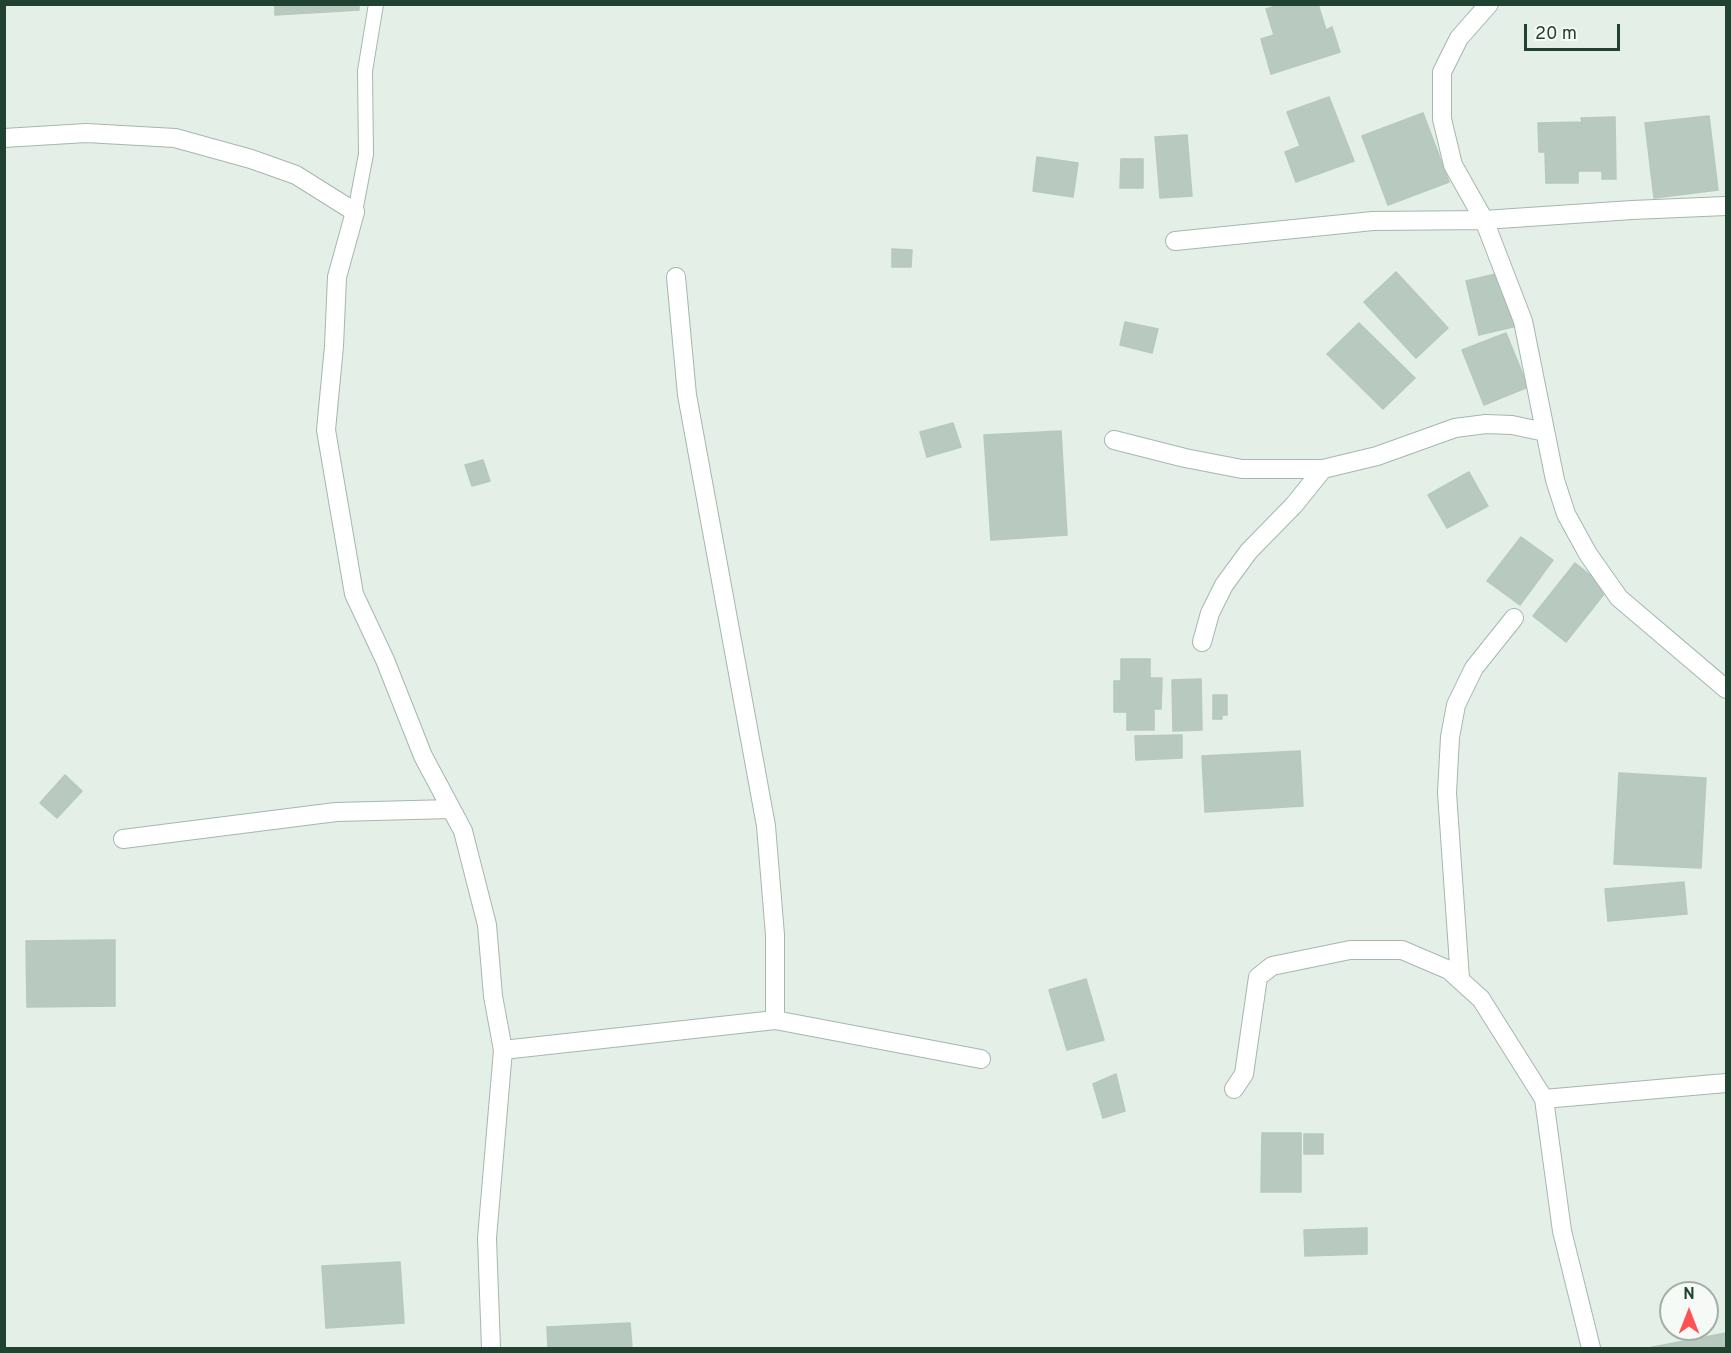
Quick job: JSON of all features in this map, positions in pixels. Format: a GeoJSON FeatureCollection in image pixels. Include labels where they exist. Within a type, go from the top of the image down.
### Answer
{"type":"FeatureCollection","features":[{"type":"Feature","properties":{"kind":"street"},"geometry":{"type":"LineString","coordinates":[[1489,4],[1459,38],[1442,72],[1442,119],[1454,165],[1484,220],[1524,321],[1555,480],[1566,514],[1588,554],[1619,598],[1726,689]]}},
{"type":"Feature","properties":{"kind":"street"},"geometry":{"type":"LineString","coordinates":[[4,138],[86,132],[175,138],[251,159],[296,175],[355,212],[337,277],[327,441],[354,594],[385,660],[423,756],[463,831],[487,925],[493,996],[503,1050],[487,1238],[491,1348]]}},
{"type":"Feature","properties":{"kind":"street"},"geometry":{"type":"LineString","coordinates":[[1175,241],[1373,221],[1484,220],[1726,206]]}},
{"type":"Feature","properties":{"kind":"street"},"geometry":{"type":"LineString","coordinates":[[676,278],[687,395],[766,826],[775,935],[775,1020]]}},
{"type":"Feature","properties":{"kind":"street"},"geometry":{"type":"LineString","coordinates":[[1114,440],[1185,459],[1242,469],[1323,469],[1377,456],[1455,428],[1486,424],[1512,424],[1545,432]]}},
{"type":"Feature","properties":{"kind":"street"},"geometry":{"type":"LineString","coordinates":[[1202,642],[1210,613],[1224,585],[1249,551],[1294,505],[1323,469]]}},
{"type":"Feature","properties":{"kind":"street"},"geometry":{"type":"LineString","coordinates":[[1460,979],[1447,793],[1450,737],[1456,705],[1474,668],[1514,618]]}},
{"type":"Feature","properties":{"kind":"street"},"geometry":{"type":"LineString","coordinates":[[123,839],[336,812],[451,809]]}},
{"type":"Feature","properties":{"kind":"street"},"geometry":{"type":"LineString","coordinates":[[1234,1089],[1244,1074],[1258,977],[1272,966],[1350,950],[1402,950],[1449,970],[1481,999],[1544,1099],[1562,1232],[1591,1348]]}},
{"type":"Feature","properties":{"kind":"street"},"geometry":{"type":"LineString","coordinates":[[503,1050],[775,1020],[981,1059]]}},
{"type":"Feature","properties":{"kind":"street"},"geometry":{"type":"LineString","coordinates":[[1544,1099],[1726,1083]]}},
{"type":"Feature","properties":{"kind":"lane"},"geometry":{"type":"LineString","coordinates":[[355,212],[366,154],[365,71],[376,4]]}},
{"type":"Feature","properties":{"kind":"building"},"geometry":{"type":"Polygon","coordinates":[[[275,4],[359,4],[359,10],[275,15],[275,4]]]}},
{"type":"Feature","properties":{"kind":"building"},"geometry":{"type":"Polygon","coordinates":[[[1283,4],[1318,4],[1326,30],[1332,27],[1340,52],[1271,74],[1261,39],[1274,35],[1266,9],[1283,4]]]}},
{"type":"Feature","properties":{"kind":"building"},"geometry":{"type":"Polygon","coordinates":[[[1329,97],[1354,161],[1296,182],[1285,152],[1300,146],[1287,112],[1329,97]]]}},
{"type":"Feature","properties":{"kind":"building"},"geometry":{"type":"Polygon","coordinates":[[[1423,113],[1449,182],[1388,205],[1362,136],[1423,113]]]}},
{"type":"Feature","properties":{"kind":"building"},"geometry":{"type":"Polygon","coordinates":[[[1709,116],[1718,190],[1654,198],[1645,123],[1709,116]]]}},
{"type":"Feature","properties":{"kind":"building"},"geometry":{"type":"Polygon","coordinates":[[[1615,117],[1616,179],[1602,179],[1602,171],[1578,171],[1578,183],[1546,183],[1545,152],[1539,152],[1538,123],[1582,122],[1581,118],[1615,117]]]}},
{"type":"Feature","properties":{"kind":"building"},"geometry":{"type":"Polygon","coordinates":[[[1187,135],[1192,196],[1160,198],[1155,137],[1187,135]]]}},
{"type":"Feature","properties":{"kind":"building"},"geometry":{"type":"Polygon","coordinates":[[[1037,157],[1078,163],[1073,197],[1033,191],[1037,157]]]}},
{"type":"Feature","properties":{"kind":"building"},"geometry":{"type":"Polygon","coordinates":[[[1121,159],[1143,159],[1143,188],[1120,188],[1121,159]]]}},
{"type":"Feature","properties":{"kind":"building"},"geometry":{"type":"Polygon","coordinates":[[[892,249],[912,250],[911,267],[892,267],[892,249]]]}},
{"type":"Feature","properties":{"kind":"building"},"geometry":{"type":"Polygon","coordinates":[[[1396,272],[1448,328],[1416,358],[1364,302],[1396,272]]]}},
{"type":"Feature","properties":{"kind":"building"},"geometry":{"type":"Polygon","coordinates":[[[1504,272],[1517,326],[1479,335],[1466,281],[1504,272]]]}},
{"type":"Feature","properties":{"kind":"building"},"geometry":{"type":"Polygon","coordinates":[[[1125,322],[1158,329],[1152,353],[1120,345],[1125,322]]]}},
{"type":"Feature","properties":{"kind":"building"},"geometry":{"type":"Polygon","coordinates":[[[1359,323],[1415,378],[1383,409],[1327,354],[1359,323]]]}},
{"type":"Feature","properties":{"kind":"building"},"geometry":{"type":"Polygon","coordinates":[[[1506,333],[1528,387],[1484,405],[1462,350],[1506,333]]]}},
{"type":"Feature","properties":{"kind":"building"},"geometry":{"type":"Polygon","coordinates":[[[953,423],[961,447],[927,457],[920,432],[953,423]]]}},
{"type":"Feature","properties":{"kind":"building"},"geometry":{"type":"Polygon","coordinates":[[[1061,431],[1067,535],[991,540],[984,435],[1061,431]]]}},
{"type":"Feature","properties":{"kind":"building"},"geometry":{"type":"Polygon","coordinates":[[[483,460],[490,481],[472,486],[465,465],[483,460]]]}},
{"type":"Feature","properties":{"kind":"building"},"geometry":{"type":"Polygon","coordinates":[[[1469,472],[1488,506],[1447,528],[1428,495],[1469,472]]]}},
{"type":"Feature","properties":{"kind":"building"},"geometry":{"type":"Polygon","coordinates":[[[1521,537],[1553,560],[1520,605],[1487,581],[1521,537]]]}},
{"type":"Feature","properties":{"kind":"building"},"geometry":{"type":"Polygon","coordinates":[[[1575,563],[1608,589],[1566,642],[1533,616],[1575,563]]]}},
{"type":"Feature","properties":{"kind":"building"},"geometry":{"type":"Polygon","coordinates":[[[1121,659],[1150,659],[1150,678],[1162,678],[1161,709],[1154,709],[1154,730],[1127,730],[1127,712],[1114,712],[1114,681],[1121,681],[1121,659]]]}},
{"type":"Feature","properties":{"kind":"building"},"geometry":{"type":"Polygon","coordinates":[[[1201,679],[1202,730],[1173,731],[1172,680],[1201,679]]]}},
{"type":"Feature","properties":{"kind":"building"},"geometry":{"type":"Polygon","coordinates":[[[1213,695],[1227,695],[1227,715],[1222,715],[1222,719],[1213,719],[1213,695]]]}},
{"type":"Feature","properties":{"kind":"building"},"geometry":{"type":"Polygon","coordinates":[[[1182,735],[1182,758],[1136,760],[1135,736],[1182,735]]]}},
{"type":"Feature","properties":{"kind":"building"},"geometry":{"type":"Polygon","coordinates":[[[1300,751],[1303,806],[1205,812],[1202,756],[1300,751]]]}},
{"type":"Feature","properties":{"kind":"building"},"geometry":{"type":"Polygon","coordinates":[[[1619,773],[1706,778],[1701,868],[1614,864],[1619,773]]]}},
{"type":"Feature","properties":{"kind":"building"},"geometry":{"type":"Polygon","coordinates":[[[65,775],[82,791],[57,818],[40,803],[65,775]]]}},
{"type":"Feature","properties":{"kind":"building"},"geometry":{"type":"Polygon","coordinates":[[[1684,882],[1687,914],[1608,921],[1605,889],[1684,882]]]}},
{"type":"Feature","properties":{"kind":"building"},"geometry":{"type":"Polygon","coordinates":[[[115,940],[115,1006],[27,1007],[26,941],[115,940]]]}},
{"type":"Feature","properties":{"kind":"building"},"geometry":{"type":"Polygon","coordinates":[[[1086,979],[1104,1040],[1067,1050],[1049,990],[1086,979]]]}},
{"type":"Feature","properties":{"kind":"building"},"geometry":{"type":"Polygon","coordinates":[[[1116,1074],[1125,1111],[1103,1118],[1093,1084],[1116,1074]]]}},
{"type":"Feature","properties":{"kind":"building"},"geometry":{"type":"Polygon","coordinates":[[[1262,1133],[1301,1133],[1301,1192],[1261,1192],[1262,1133]]]}},
{"type":"Feature","properties":{"kind":"building"},"geometry":{"type":"Polygon","coordinates":[[[1304,1134],[1323,1134],[1323,1154],[1304,1154],[1304,1134]]]}},
{"type":"Feature","properties":{"kind":"building"},"geometry":{"type":"Polygon","coordinates":[[[1367,1228],[1367,1254],[1305,1256],[1304,1230],[1367,1228]]]}},
{"type":"Feature","properties":{"kind":"building"},"geometry":{"type":"Polygon","coordinates":[[[400,1262],[404,1323],[326,1328],[322,1266],[400,1262]]]}},
{"type":"Feature","properties":{"kind":"building"},"geometry":{"type":"Polygon","coordinates":[[[630,1323],[632,1348],[548,1348],[547,1327],[630,1323]]]}},
{"type":"Feature","properties":{"kind":"building"},"geometry":{"type":"Polygon","coordinates":[[[1726,1333],[1726,1348],[1648,1348],[1684,1341],[1719,1341],[1719,1334],[1726,1333]]]}}]}
